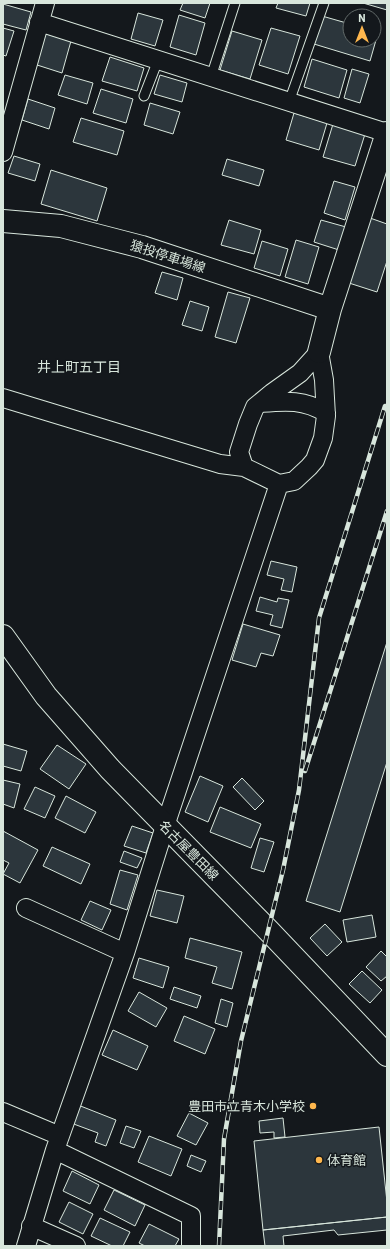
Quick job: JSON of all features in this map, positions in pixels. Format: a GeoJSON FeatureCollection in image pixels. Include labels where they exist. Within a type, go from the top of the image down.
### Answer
{"type":"FeatureCollection","features":[{"type":"Feature","properties":{"kind":"main road"},"geometry":{"type":"LineString","coordinates":[[319,352],[330,309],[387,133]]}},
{"type":"Feature","properties":{"kind":"main road","name":"猿投停車場線"},"geometry":{"type":"LineString","coordinates":[[3,221],[61,226],[142,247],[330,309]]}},
{"type":"Feature","properties":{"kind":"main road","name":"名古屋豊田線"},"geometry":{"type":"LineString","coordinates":[[3,636],[46,696],[110,769],[269,931],[387,1055]]}},
{"type":"Feature","properties":{"kind":"street"},"geometry":{"type":"LineString","coordinates":[[3,152],[39,22],[46,3]]}},
{"type":"Feature","properties":{"kind":"street"},"geometry":{"type":"LineString","coordinates":[[39,22],[387,133]]}},
{"type":"Feature","properties":{"kind":"street"},"geometry":{"type":"LineString","coordinates":[[244,467],[239,452],[255,408],[272,393],[300,373],[319,352]]}},
{"type":"Feature","properties":{"kind":"street"},"geometry":{"type":"LineString","coordinates":[[3,398],[220,464],[244,467],[279,484],[294,481],[315,460],[323,438],[326,413],[324,380],[319,352]]}},
{"type":"Feature","properties":{"kind":"street"},"geometry":{"type":"LineString","coordinates":[[260,403],[291,401],[315,406],[326,413]]}},
{"type":"Feature","properties":{"kind":"street"},"geometry":{"type":"LineString","coordinates":[[26,1246],[58,1143],[125,953],[165,826],[279,484]]}},
{"type":"Feature","properties":{"kind":"street"},"geometry":{"type":"LineString","coordinates":[[26,908],[125,953]]}},
{"type":"Feature","properties":{"kind":"street"},"geometry":{"type":"LineString","coordinates":[[3,1112],[191,1216],[191,1246]]}},
{"type":"Feature","properties":{"kind":"street"},"geometry":{"type":"LineString","coordinates":[[31,1226],[76,1246]]}},
{"type":"Feature","properties":{"kind":"lane"},"geometry":{"type":"LineString","coordinates":[[211,77],[235,3]]}},
{"type":"Feature","properties":{"kind":"lane"},"geometry":{"type":"LineString","coordinates":[[290,102],[324,3]]}},
{"type":"Feature","properties":{"kind":"lane"},"geometry":{"type":"LineString","coordinates":[[144,96],[158,60]]}},
{"type":"Feature","properties":{"kind":"building"},"geometry":{"type":"Polygon","coordinates":[[[183,3],[210,3],[205,18],[180,10],[183,3]]]}},
{"type":"Feature","properties":{"kind":"building"},"geometry":{"type":"Polygon","coordinates":[[[278,3],[310,3],[306,16],[276,8],[278,3]]]}},
{"type":"Feature","properties":{"kind":"building"},"geometry":{"type":"Polygon","coordinates":[[[363,3],[387,3],[387,10],[363,3]]]}},
{"type":"Feature","properties":{"kind":"building"},"geometry":{"type":"Polygon","coordinates":[[[3,4],[31,12],[26,30],[3,24],[3,4]]]}},
{"type":"Feature","properties":{"kind":"building"},"geometry":{"type":"Polygon","coordinates":[[[138,13],[163,20],[155,46],[131,39],[138,13]]]}},
{"type":"Feature","properties":{"kind":"building"},"geometry":{"type":"Polygon","coordinates":[[[179,15],[205,23],[196,55],[170,47],[179,15]]]}},
{"type":"Feature","properties":{"kind":"building"},"geometry":{"type":"Polygon","coordinates":[[[322,16],[342,22],[342,48],[374,48],[370,61],[314,44],[322,16]]]}},
{"type":"Feature","properties":{"kind":"building"},"geometry":{"type":"Polygon","coordinates":[[[3,28],[14,31],[6,56],[3,55],[3,28]]]}},
{"type":"Feature","properties":{"kind":"building"},"geometry":{"type":"Polygon","coordinates":[[[271,28],[300,36],[288,74],[259,65],[271,28]]]}},
{"type":"Feature","properties":{"kind":"building"},"geometry":{"type":"Polygon","coordinates":[[[232,31],[262,40],[250,79],[220,70],[232,31]]]}},
{"type":"Feature","properties":{"kind":"building"},"geometry":{"type":"Polygon","coordinates":[[[43,33],[71,41],[62,73],[34,64],[43,33]]]}},
{"type":"Feature","properties":{"kind":"building"},"geometry":{"type":"Polygon","coordinates":[[[110,57],[144,68],[137,91],[102,81],[110,57]]]}},
{"type":"Feature","properties":{"kind":"building"},"geometry":{"type":"Polygon","coordinates":[[[312,59],[347,70],[339,98],[304,87],[312,59]]]}},
{"type":"Feature","properties":{"kind":"building"},"geometry":{"type":"Polygon","coordinates":[[[352,69],[369,74],[360,103],[344,98],[352,69]]]}},
{"type":"Feature","properties":{"kind":"building"},"geometry":{"type":"Polygon","coordinates":[[[65,75],[93,83],[87,104],[58,95],[65,75]]]}},
{"type":"Feature","properties":{"kind":"building"},"geometry":{"type":"Polygon","coordinates":[[[160,75],[187,83],[182,102],[154,94],[160,75]]]}},
{"type":"Feature","properties":{"kind":"building"},"geometry":{"type":"Polygon","coordinates":[[[101,89],[133,99],[126,123],[93,113],[101,89]]]}},
{"type":"Feature","properties":{"kind":"building"},"geometry":{"type":"Polygon","coordinates":[[[28,99],[55,108],[49,129],[22,120],[28,99]]]}},
{"type":"Feature","properties":{"kind":"building"},"geometry":{"type":"Polygon","coordinates":[[[150,103],[180,112],[173,134],[144,125],[150,103]]]}},
{"type":"Feature","properties":{"kind":"building"},"geometry":{"type":"Polygon","coordinates":[[[294,113],[327,123],[319,150],[286,140],[294,113]]]}},
{"type":"Feature","properties":{"kind":"building"},"geometry":{"type":"Polygon","coordinates":[[[81,118],[124,131],[117,155],[73,142],[81,118]]]}},
{"type":"Feature","properties":{"kind":"building"},"geometry":{"type":"Polygon","coordinates":[[[333,124],[365,134],[355,166],[323,157],[333,124]]]}},
{"type":"Feature","properties":{"kind":"building"},"geometry":{"type":"Polygon","coordinates":[[[14,156],[40,164],[35,181],[8,173],[14,156]]]}},
{"type":"Feature","properties":{"kind":"building"},"geometry":{"type":"Polygon","coordinates":[[[227,159],[264,170],[259,186],[222,175],[227,159]]]}},
{"type":"Feature","properties":{"kind":"building"},"geometry":{"type":"Polygon","coordinates":[[[51,170],[107,188],[97,221],[41,204],[51,170]]]}},
{"type":"Feature","properties":{"kind":"building"},"geometry":{"type":"Polygon","coordinates":[[[334,181],[355,187],[345,220],[324,213],[334,181]]]}},
{"type":"Feature","properties":{"kind":"building"},"geometry":{"type":"Polygon","coordinates":[[[370,218],[387,224],[387,261],[377,292],[349,283],[370,218]]]}},
{"type":"Feature","properties":{"kind":"building"},"geometry":{"type":"Polygon","coordinates":[[[229,220],[261,230],[254,254],[221,245],[229,220]]]}},
{"type":"Feature","properties":{"kind":"building"},"geometry":{"type":"Polygon","coordinates":[[[321,220],[346,227],[339,250],[314,242],[321,220]]]}},
{"type":"Feature","properties":{"kind":"building"},"geometry":{"type":"Polygon","coordinates":[[[296,240],[319,247],[308,284],[285,277],[296,240]]]}},
{"type":"Feature","properties":{"kind":"building"},"geometry":{"type":"Polygon","coordinates":[[[262,241],[288,249],[280,276],[254,268],[262,241]]]}},
{"type":"Feature","properties":{"kind":"building"},"geometry":{"type":"Polygon","coordinates":[[[162,272],[183,278],[177,300],[155,293],[162,272]]]}},
{"type":"Feature","properties":{"kind":"building"},"geometry":{"type":"Polygon","coordinates":[[[228,292],[250,298],[236,343],[215,337],[228,292]]]}},
{"type":"Feature","properties":{"kind":"building"},"geometry":{"type":"Polygon","coordinates":[[[190,301],[209,307],[202,331],[182,325],[190,301]]]}},
{"type":"Feature","properties":{"kind":"building"},"geometry":{"type":"Polygon","coordinates":[[[271,561],[297,567],[292,592],[281,590],[284,579],[267,575],[271,561]]]}},
{"type":"Feature","properties":{"kind":"building"},"geometry":{"type":"Polygon","coordinates":[[[260,597],[277,602],[278,598],[289,600],[282,628],[270,625],[273,615],[256,611],[260,597]]]}},
{"type":"Feature","properties":{"kind":"building"},"geometry":{"type":"Polygon","coordinates":[[[243,624],[280,635],[273,656],[261,653],[256,667],[232,660],[243,624]]]}},
{"type":"Feature","properties":{"kind":"building"},"geometry":{"type":"Polygon","coordinates":[[[387,642],[387,762],[340,912],[306,901],[387,642]]]}},
{"type":"Feature","properties":{"kind":"building"},"geometry":{"type":"Polygon","coordinates":[[[3,744],[27,751],[21,771],[3,766],[3,744]]]}},
{"type":"Feature","properties":{"kind":"building"},"geometry":{"type":"Polygon","coordinates":[[[57,745],[86,764],[69,789],[40,769],[57,745]]]}},
{"type":"Feature","properties":{"kind":"building"},"geometry":{"type":"Polygon","coordinates":[[[200,776],[223,786],[208,822],[185,812],[200,776]]]}},
{"type":"Feature","properties":{"kind":"building"},"geometry":{"type":"Polygon","coordinates":[[[242,778],[264,801],[255,810],[233,787],[242,778]]]}},
{"type":"Feature","properties":{"kind":"building"},"geometry":{"type":"Polygon","coordinates":[[[3,780],[20,784],[14,808],[3,804],[3,780]]]}},
{"type":"Feature","properties":{"kind":"building"},"geometry":{"type":"Polygon","coordinates":[[[35,787],[55,796],[45,818],[24,809],[35,787]]]}},
{"type":"Feature","properties":{"kind":"building"},"geometry":{"type":"Polygon","coordinates":[[[66,796],[96,812],[85,833],[55,818],[66,796]]]}},
{"type":"Feature","properties":{"kind":"building"},"geometry":{"type":"Polygon","coordinates":[[[220,807],[261,824],[251,848],[210,832],[220,807]]]}},
{"type":"Feature","properties":{"kind":"building"},"geometry":{"type":"Polygon","coordinates":[[[132,826],[153,833],[146,853],[124,846],[132,826]]]}},
{"type":"Feature","properties":{"kind":"building"},"geometry":{"type":"Polygon","coordinates":[[[3,831],[38,850],[20,883],[3,874],[9,863],[3,860],[3,831]]]}},
{"type":"Feature","properties":{"kind":"building"},"geometry":{"type":"Polygon","coordinates":[[[260,838],[274,842],[264,872],[251,868],[260,838]]]}},
{"type":"Feature","properties":{"kind":"building"},"geometry":{"type":"Polygon","coordinates":[[[52,847],[90,864],[81,884],[43,866],[52,847]]]}},
{"type":"Feature","properties":{"kind":"building"},"geometry":{"type":"Polygon","coordinates":[[[124,851],[142,858],[137,868],[120,862],[124,851]]]}},
{"type":"Feature","properties":{"kind":"building"},"geometry":{"type":"Polygon","coordinates":[[[120,870],[138,875],[127,910],[110,904],[120,870]]]}},
{"type":"Feature","properties":{"kind":"building"},"geometry":{"type":"Polygon","coordinates":[[[157,890],[184,896],[177,923],[150,916],[157,890]]]}},
{"type":"Feature","properties":{"kind":"building"},"geometry":{"type":"Polygon","coordinates":[[[90,901],[111,910],[102,930],[81,920],[90,901]]]}},
{"type":"Feature","properties":{"kind":"building"},"geometry":{"type":"Polygon","coordinates":[[[372,915],[376,937],[347,942],[343,920],[372,915]]]}},
{"type":"Feature","properties":{"kind":"building"},"geometry":{"type":"Polygon","coordinates":[[[325,924],[342,942],[327,956],[310,938],[325,924]]]}},
{"type":"Feature","properties":{"kind":"building"},"geometry":{"type":"Polygon","coordinates":[[[190,938],[242,952],[232,989],[212,983],[217,967],[185,958],[190,938]]]}},
{"type":"Feature","properties":{"kind":"building"},"geometry":{"type":"Polygon","coordinates":[[[381,951],[387,957],[387,976],[381,981],[366,967],[381,951]]]}},
{"type":"Feature","properties":{"kind":"building"},"geometry":{"type":"Polygon","coordinates":[[[139,958],[169,967],[163,988],[133,978],[139,958]]]}},
{"type":"Feature","properties":{"kind":"building"},"geometry":{"type":"Polygon","coordinates":[[[362,971],[382,990],[370,1003],[349,984],[362,971]]]}},
{"type":"Feature","properties":{"kind":"building"},"geometry":{"type":"Polygon","coordinates":[[[174,987],[201,996],[197,1008],[170,999],[174,987]]]}},
{"type":"Feature","properties":{"kind":"building"},"geometry":{"type":"Polygon","coordinates":[[[139,992],[167,1008],[156,1027],[128,1011],[139,992]]]}},
{"type":"Feature","properties":{"kind":"building"},"geometry":{"type":"Polygon","coordinates":[[[221,999],[233,1003],[227,1027],[215,1023],[221,999]]]}},
{"type":"Feature","properties":{"kind":"building"},"geometry":{"type":"Polygon","coordinates":[[[184,1016],[215,1029],[205,1054],[174,1041],[184,1016]]]}},
{"type":"Feature","properties":{"kind":"building"},"geometry":{"type":"Polygon","coordinates":[[[113,1030],[148,1046],[137,1070],[102,1055],[113,1030]]]}},
{"type":"Feature","properties":{"kind":"building"},"geometry":{"type":"Polygon","coordinates":[[[78,1105],[116,1120],[106,1146],[95,1142],[98,1133],[71,1123],[78,1105]]]}},
{"type":"Feature","properties":{"kind":"building"},"geometry":{"type":"Polygon","coordinates":[[[189,1113],[208,1123],[196,1145],[177,1136],[189,1113]]]}},
{"type":"Feature","properties":{"kind":"building"},"geometry":{"type":"Polygon","coordinates":[[[283,1118],[285,1137],[274,1138],[274,1132],[260,1133],[259,1121],[283,1118]]]}},
{"type":"Feature","properties":{"kind":"building"},"geometry":{"type":"Polygon","coordinates":[[[126,1126],[141,1131],[134,1148],[120,1143],[126,1126]]]}},
{"type":"Feature","properties":{"kind":"building","name":"体育館"},"geometry":{"type":"Polygon","coordinates":[[[379,1127],[387,1202],[387,1217],[263,1230],[254,1141],[379,1127]]]}},
{"type":"Feature","properties":{"kind":"building"},"geometry":{"type":"Polygon","coordinates":[[[149,1136],[182,1149],[171,1176],[138,1162],[149,1136]]]}},
{"type":"Feature","properties":{"kind":"building"},"geometry":{"type":"Polygon","coordinates":[[[191,1155],[206,1161],[201,1172],[187,1166],[191,1155]]]}},
{"type":"Feature","properties":{"kind":"building"},"geometry":{"type":"Polygon","coordinates":[[[72,1171],[99,1185],[90,1204],[63,1191],[72,1171]]]}},
{"type":"Feature","properties":{"kind":"building"},"geometry":{"type":"Polygon","coordinates":[[[114,1190],[145,1205],[135,1226],[104,1210],[114,1190]]]}},
{"type":"Feature","properties":{"kind":"building"},"geometry":{"type":"Polygon","coordinates":[[[69,1202],[93,1214],[83,1234],[59,1222],[69,1202]]]}},
{"type":"Feature","properties":{"kind":"building"},"geometry":{"type":"Polygon","coordinates":[[[387,1217],[387,1230],[338,1235],[334,1230],[283,1236],[284,1246],[265,1246],[263,1230],[387,1217]]]}},
{"type":"Feature","properties":{"kind":"building"},"geometry":{"type":"Polygon","coordinates":[[[100,1218],[130,1232],[123,1246],[112,1246],[91,1236],[100,1218]]]}},
{"type":"Feature","properties":{"kind":"building"},"geometry":{"type":"Polygon","coordinates":[[[149,1224],[179,1239],[175,1246],[145,1246],[139,1243],[149,1224]]]}},
{"type":"Feature","properties":{"kind":"railway"},"geometry":{"type":"LineString","coordinates":[[219,1246],[224,1139],[241,1041],[283,870],[299,790],[319,618],[385,406]]}},
{"type":"Feature","properties":{"kind":"railway"},"geometry":{"type":"LineString","coordinates":[[305,771],[387,511]]}},
{"type":"Feature","properties":{"kind":"place","name":"豊田市立青木小学校"},"geometry":{"type":"Point","coordinates":[313,1106]}},
{"type":"Feature","properties":{"kind":"place","name":"体育館"},"geometry":{"type":"Point","coordinates":[319,1160]}},
{"type":"Feature","properties":{"kind":"district","name":"井上町五丁目"},"geometry":{"type":"Point","coordinates":[79,366]}}]}
